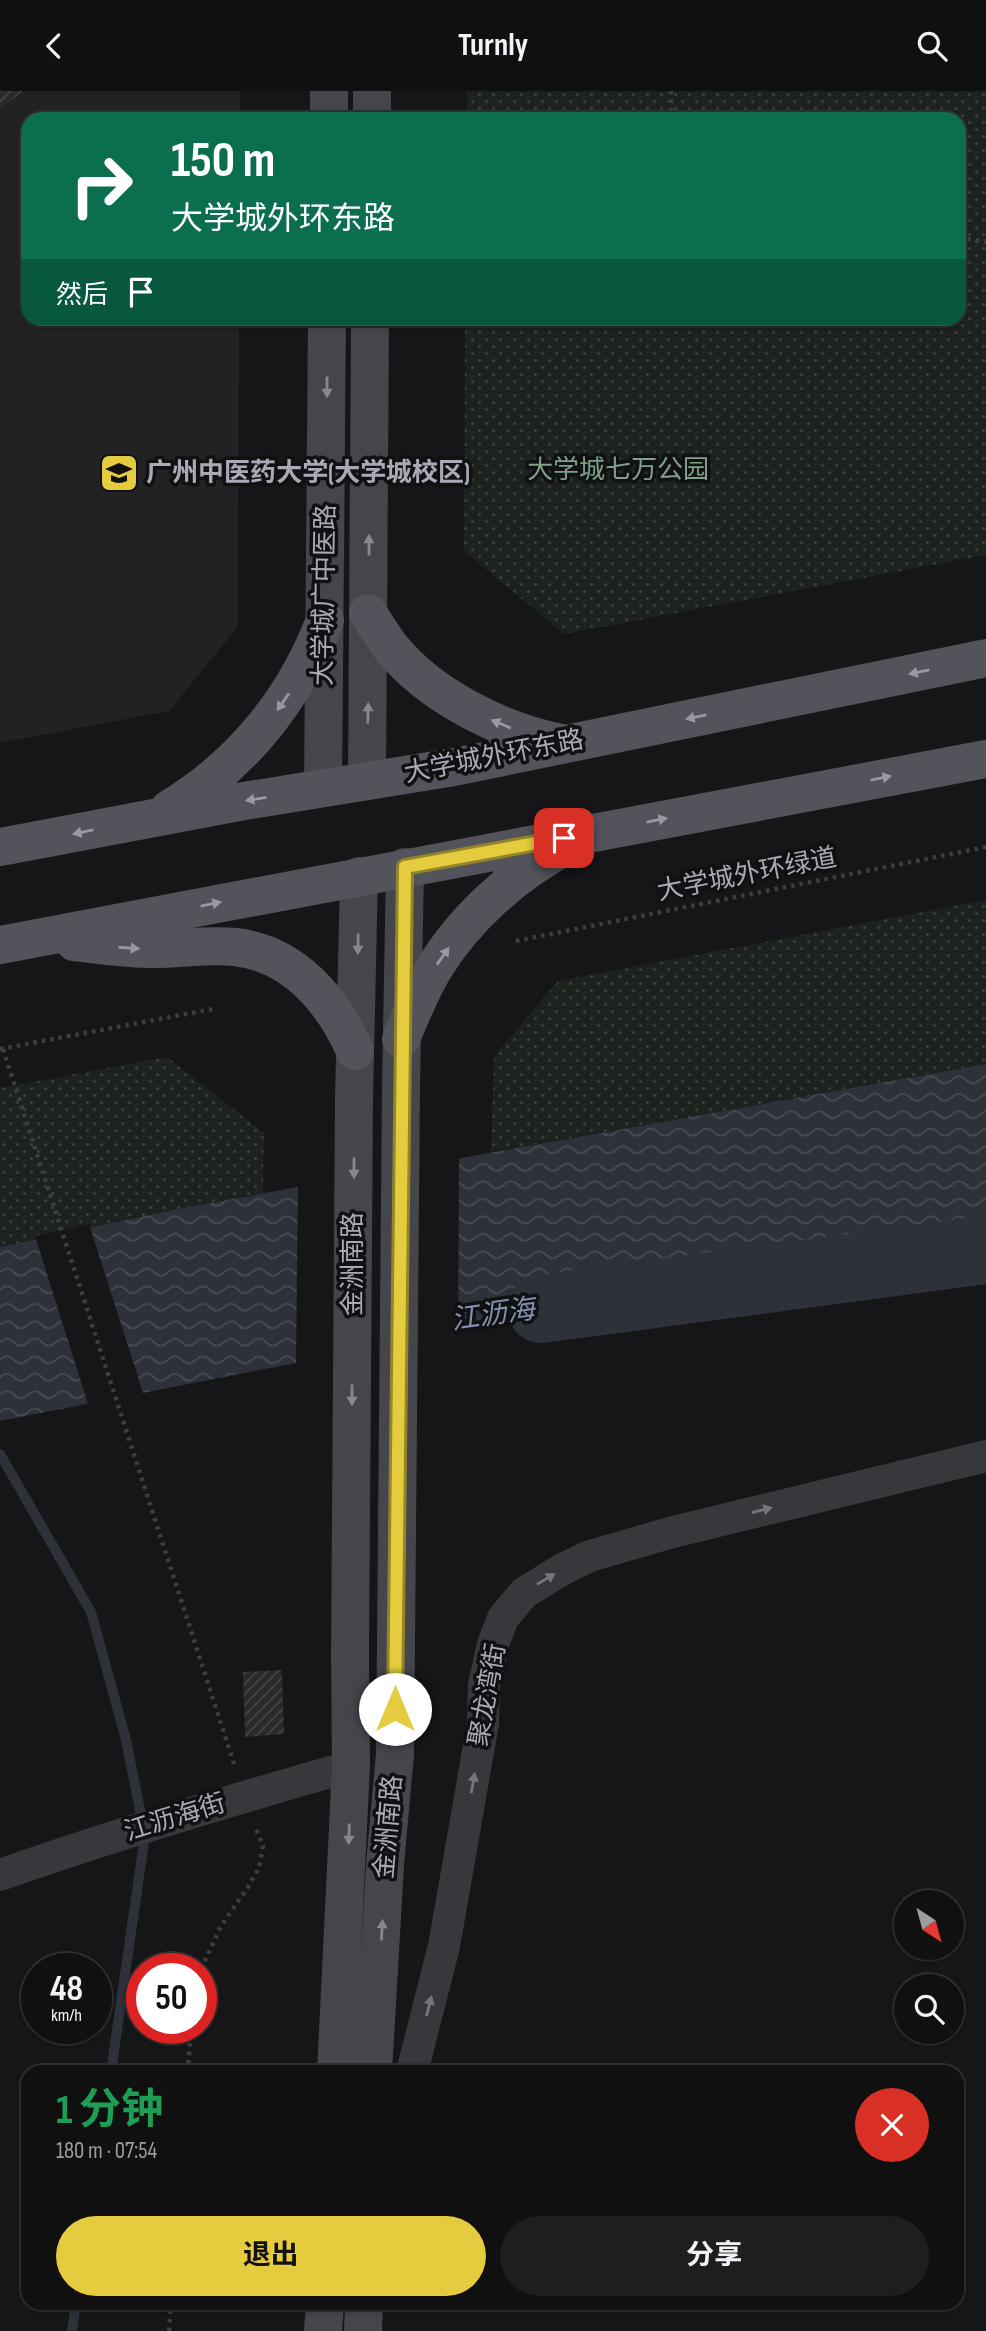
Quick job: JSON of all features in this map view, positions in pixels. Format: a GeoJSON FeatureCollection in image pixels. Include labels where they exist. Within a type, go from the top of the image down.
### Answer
{"type":"FeatureCollection","features":[{"type":"Feature","properties":{"kind":"main road"},"geometry":{"type":"LineString","coordinates":[[329,91],[329,112]]}},
{"type":"Feature","properties":{"kind":"main road"},"geometry":{"type":"LineString","coordinates":[[372,91],[372,112]]}},
{"type":"Feature","properties":{"kind":"main road","name":"大学城广中医路"},"geometry":{"type":"LineString","coordinates":[[323,788],[327,326]]}},
{"type":"Feature","properties":{"kind":"main road","name":"大学城广中医路"},"geometry":{"type":"LineString","coordinates":[[367,781],[370,326]]}},
{"type":"Feature","properties":{"kind":"main road"},"geometry":{"type":"LineString","coordinates":[[368,613],[390,646],[406,663],[441,691],[498,723],[566,744]]}},
{"type":"Feature","properties":{"kind":"main road"},"geometry":{"type":"LineString","coordinates":[[150,819],[170,809],[210,781],[269,722],[299,678],[325,620]]}},
{"type":"Feature","properties":{"kind":"main road","name":"大学城外环东路"},"geometry":{"type":"LineString","coordinates":[[0,848],[323,788],[454,767],[986,658]]}},
{"type":"Feature","properties":{"kind":"main road"},"geometry":{"type":"LineString","coordinates":[[0,945],[986,759]]}},
{"type":"Feature","properties":{"kind":"main road"},"geometry":{"type":"LineString","coordinates":[[401,1039],[420,993],[434,969],[471,920],[526,871],[552,853],[590,833]]}},
{"type":"Feature","properties":{"kind":"main road","name":"金洲南路"},"geometry":{"type":"LineString","coordinates":[[373,2065],[385,1864],[395,1754],[405,867]]}},
{"type":"Feature","properties":{"kind":"main road","name":"金洲南路"},"geometry":{"type":"LineString","coordinates":[[336,2065],[351,1766],[354,1099],[359,876]]}},
{"type":"Feature","properties":{"kind":"main road"},"geometry":{"type":"LineString","coordinates":[[37,937],[126,948],[237,947],[266,954],[283,963],[316,989],[341,1019],[355,1051]]}},
{"type":"Feature","properties":{"kind":"main road"},"geometry":{"type":"LineString","coordinates":[[323,2331],[324,2310]]}},
{"type":"Feature","properties":{"kind":"main road"},"geometry":{"type":"LineString","coordinates":[[363,2331],[364,2310]]}},
{"type":"Feature","properties":{"kind":"street","name":"聚龙湾街"},"geometry":{"type":"LineString","coordinates":[[414,2065],[444,1946],[483,1723],[484,1685],[503,1618],[524,1593],[590,1556],[673,1532],[986,1456]]}},
{"type":"Feature","properties":{"kind":"street","name":"江沥海街"},"geometry":{"type":"LineString","coordinates":[[0,1875],[187,1814],[351,1766]]}},
{"type":"Feature","properties":{"kind":"path"},"geometry":{"type":"LineString","coordinates":[[671,91],[671,112]]}},
{"type":"Feature","properties":{"kind":"path"},"geometry":{"type":"LineString","coordinates":[[966,238],[986,242]]}},
{"type":"Feature","properties":{"kind":"path","name":"大学城外环绿道"},"geometry":{"type":"LineString","coordinates":[[516,941],[986,847]]}},
{"type":"Feature","properties":{"kind":"path"},"geometry":{"type":"LineString","coordinates":[[208,1953],[221,1926],[259,1868],[262,1846],[2,1049],[213,1009]]}},
{"type":"Feature","properties":{"kind":"path"},"geometry":{"type":"LineString","coordinates":[[188,2065],[190,2044]]}},
{"type":"Feature","properties":{"kind":"path"},"geometry":{"type":"LineString","coordinates":[[169,2331],[170,2310]]}},
{"type":"Feature","properties":{"kind":"shaded area","name":"广州中医药大学(大学城校区)"},"geometry":{"type":"Polygon","coordinates":[[[0,91],[240,91],[240,112],[21,112],[21,326],[239,326],[238,627],[169,711],[0,743],[0,91]]]}},
{"type":"Feature","properties":{"kind":"green space","name":"大学城七万公园"},"geometry":{"type":"Polygon","coordinates":[[[467,91],[986,91],[986,555],[564,634],[464,551],[465,326],[966,326],[966,112],[467,112],[467,91]]]}},
{"type":"Feature","properties":{"kind":"green space"},"geometry":{"type":"Polygon","coordinates":[[[986,900],[986,1064],[491,1152],[494,1056],[558,981],[986,900]]]}},
{"type":"Feature","properties":{"kind":"green space"},"geometry":{"type":"Polygon","coordinates":[[[167,1057],[264,1133],[263,1193],[0,1247],[0,1088],[167,1057]]]}},
{"type":"Feature","properties":{"kind":"water"},"geometry":{"type":"Polygon","coordinates":[[[986,1064],[986,1250],[800,1264],[0,1421],[0,1247],[182,1208],[986,1064]]]}},
{"type":"Feature","properties":{"kind":"pier"},"geometry":{"type":"Polygon","coordinates":[[[459,1154],[458,1335],[296,1367],[298,1183],[459,1154]]]}},
{"type":"Feature","properties":{"kind":"pier"},"geometry":{"type":"Polygon","coordinates":[[[89,1224],[144,1396],[89,1407],[35,1236],[89,1224]]]}},
{"type":"Feature","properties":{"kind":"building"},"geometry":{"type":"Polygon","coordinates":[[[0,91],[24,91],[0,108],[0,91]]]}},
{"type":"Feature","properties":{"kind":"building"},"geometry":{"type":"Polygon","coordinates":[[[282,1670],[284,1734],[245,1737],[243,1672],[282,1670]]]}},
{"type":"Feature","properties":{"kind":"waterway","name":"江沥海"},"geometry":{"type":"LineString","coordinates":[[541,1309],[986,1250]]}},
{"type":"Feature","properties":{"kind":"waterway"},"geometry":{"type":"LineString","coordinates":[[0,1454],[91,1612],[126,1740],[145,1835],[112,2065]]}},
{"type":"Feature","properties":{"kind":"waterway"},"geometry":{"type":"LineString","coordinates":[[72,2331],[75,2310]]}},
{"type":"Feature","properties":{"kind":"place","name":"广州中医药大学(大学城校区)"},"geometry":{"type":"Point","coordinates":[119,473]}},
{"type":"Feature","properties":{"kind":"route"},"geometry":{"type":"LineString","coordinates":[[395,1709],[405,867],[564,838]]}}]}
